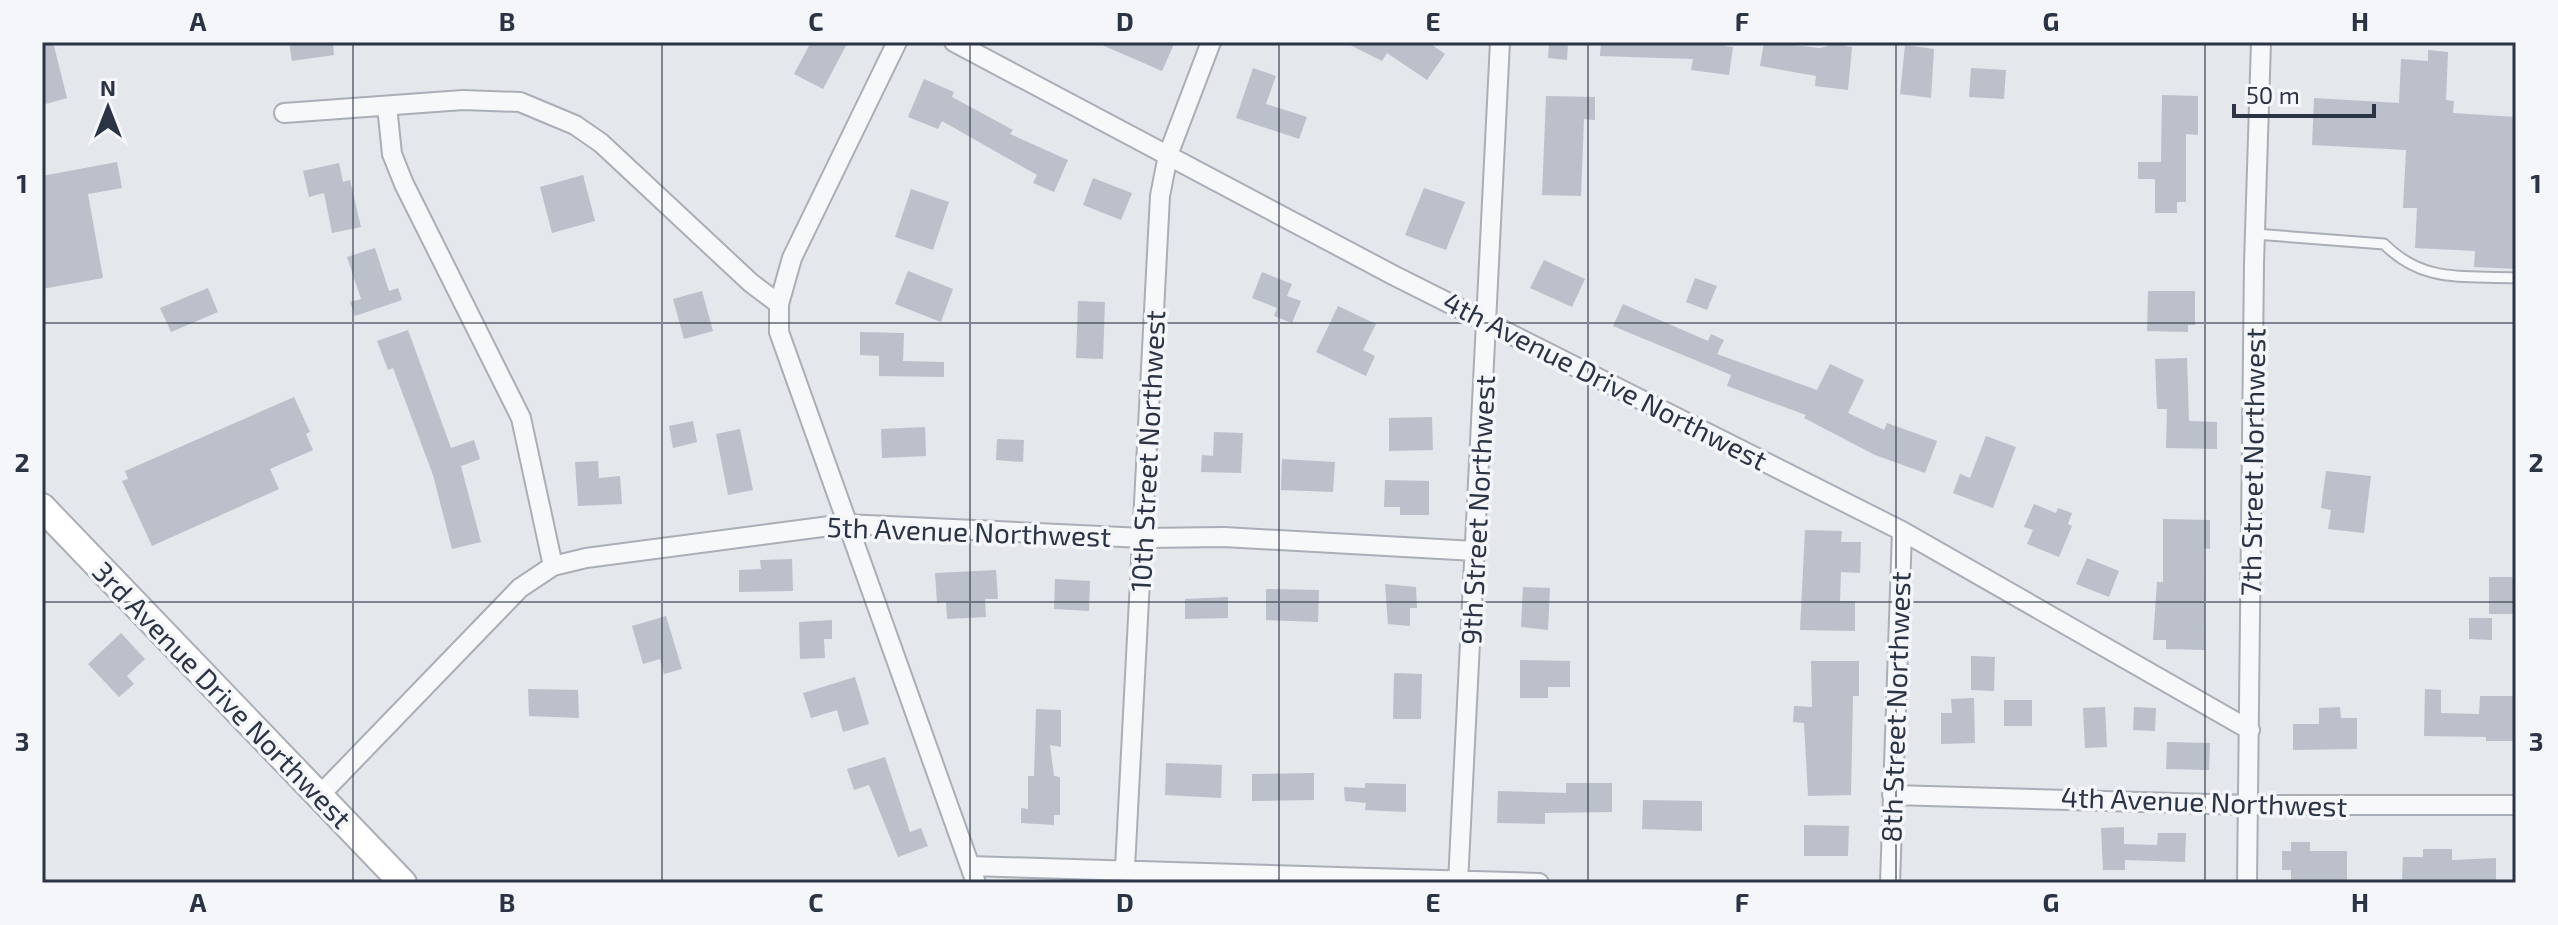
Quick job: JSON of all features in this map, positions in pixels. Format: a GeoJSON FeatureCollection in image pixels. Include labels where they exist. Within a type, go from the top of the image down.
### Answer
{"type":"FeatureCollection","features":[{"type":"Feature","properties":{"kind":"main road","name":"3rd Avenue Drive Northwest"},"geometry":{"type":"LineString","coordinates":[[42,507],[403,883]]}},
{"type":"Feature","properties":{"kind":"street"},"geometry":{"type":"LineString","coordinates":[[897,42],[792,258],[779,304],[779,332],[845,524],[973,874],[1125,868],[1458,883],[1539,883]]}},
{"type":"Feature","properties":{"kind":"street","name":"4th Avenue Drive Northwest"},"geometry":{"type":"LineString","coordinates":[[954,42],[1488,322],[1902,531],[2250,730]]}},
{"type":"Feature","properties":{"kind":"street","name":"10th Street Northwest"},"geometry":{"type":"LineString","coordinates":[[1125,868],[1160,196],[1168,155],[1211,42]]}},
{"type":"Feature","properties":{"kind":"street","name":"9th Street Northwest"},"geometry":{"type":"LineString","coordinates":[[1458,883],[1500,42]]}},
{"type":"Feature","properties":{"kind":"street","name":"7th Street Northwest"},"geometry":{"type":"LineString","coordinates":[[2247,883],[2255,234],[2261,42]]}},
{"type":"Feature","properties":{"kind":"street"},"geometry":{"type":"LineString","coordinates":[[284,113],[463,100],[520,102],[575,125],[601,143],[751,283],[779,304]]}},
{"type":"Feature","properties":{"kind":"street"},"geometry":{"type":"LineString","coordinates":[[387,106],[392,154],[404,184],[521,418],[553,566]]}},
{"type":"Feature","properties":{"kind":"street","name":"5th Avenue Northwest"},"geometry":{"type":"LineString","coordinates":[[320,795],[368,749],[492,613],[520,588],[553,566],[586,558],[845,524],[1143,538],[1224,537],[1475,551]]}},
{"type":"Feature","properties":{"kind":"street","name":"8th Street Northwest"},"geometry":{"type":"LineString","coordinates":[[1890,883],[1902,531]]}},
{"type":"Feature","properties":{"kind":"street","name":"4th Avenue Northwest"},"geometry":{"type":"LineString","coordinates":[[1892,795],[2248,805],[2516,805]]}},
{"type":"Feature","properties":{"kind":"lane"},"geometry":{"type":"LineString","coordinates":[[2255,234],[2384,244],[2402,262],[2427,274],[2516,278]]}},
{"type":"Feature","properties":{"kind":"building"},"geometry":{"type":"Polygon","coordinates":[[[42,42],[53,42],[67,98],[42,105],[42,42]]]}},
{"type":"Feature","properties":{"kind":"building"},"geometry":{"type":"Polygon","coordinates":[[[289,42],[333,42],[334,55],[292,61],[289,42]]]}},
{"type":"Feature","properties":{"kind":"building"},"geometry":{"type":"Polygon","coordinates":[[[811,42],[848,42],[823,89],[794,74],[811,42]]]}},
{"type":"Feature","properties":{"kind":"building"},"geometry":{"type":"Polygon","coordinates":[[[1095,42],[1175,42],[1162,71],[1095,42]]]}},
{"type":"Feature","properties":{"kind":"building"},"geometry":{"type":"Polygon","coordinates":[[[1344,42],[1428,42],[1445,54],[1427,80],[1387,53],[1382,61],[1344,42]]]}},
{"type":"Feature","properties":{"kind":"building"},"geometry":{"type":"Polygon","coordinates":[[[1549,42],[1568,42],[1567,60],[1548,58],[1549,42]]]}},
{"type":"Feature","properties":{"kind":"building"},"geometry":{"type":"Polygon","coordinates":[[[1601,42],[1725,42],[1725,46],[1733,47],[1729,75],[1691,70],[1693,59],[1600,56],[1601,42]]]}},
{"type":"Feature","properties":{"kind":"building"},"geometry":{"type":"Polygon","coordinates":[[[1764,42],[1820,48],[1828,46],[1829,42],[1846,42],[1845,46],[1852,47],[1848,90],[1815,86],[1816,76],[1760,66],[1764,42]]]}},
{"type":"Feature","properties":{"kind":"building"},"geometry":{"type":"Polygon","coordinates":[[[1905,45],[1934,49],[1931,98],[1900,94],[1905,45]]]}},
{"type":"Feature","properties":{"kind":"building"},"geometry":{"type":"Polygon","coordinates":[[[2428,50],[2448,52],[2446,100],[2454,101],[2453,113],[2516,117],[2516,269],[2474,267],[2475,251],[2415,248],[2417,208],[2403,208],[2406,150],[2312,145],[2314,98],[2399,103],[2401,59],[2428,61],[2428,50]]]}},
{"type":"Feature","properties":{"kind":"building"},"geometry":{"type":"Polygon","coordinates":[[[1253,68],[1276,76],[1266,104],[1307,117],[1299,139],[1236,118],[1253,68]]]}},
{"type":"Feature","properties":{"kind":"building"},"geometry":{"type":"Polygon","coordinates":[[[1971,68],[2006,70],[2004,99],[1969,97],[1971,68]]]}},
{"type":"Feature","properties":{"kind":"building"},"geometry":{"type":"Polygon","coordinates":[[[924,79],[954,92],[952,97],[1013,130],[1010,134],[1068,160],[1054,192],[1033,183],[1037,175],[942,121],[938,129],[908,117],[924,79]]]}},
{"type":"Feature","properties":{"kind":"building"},"geometry":{"type":"Polygon","coordinates":[[[2162,95],[2198,96],[2198,135],[2186,134],[2186,202],[2177,202],[2177,213],[2155,213],[2155,179],[2138,179],[2138,162],[2161,162],[2162,95]]]}},
{"type":"Feature","properties":{"kind":"building"},"geometry":{"type":"Polygon","coordinates":[[[1546,96],[1595,97],[1595,120],[1584,119],[1581,196],[1542,195],[1546,96]]]}},
{"type":"Feature","properties":{"kind":"building"},"geometry":{"type":"Polygon","coordinates":[[[117,162],[122,188],[88,194],[103,278],[42,289],[42,176],[117,162]]]}},
{"type":"Feature","properties":{"kind":"building"},"geometry":{"type":"Polygon","coordinates":[[[339,163],[343,182],[350,180],[361,227],[332,233],[324,193],[309,197],[303,171],[339,163]]]}},
{"type":"Feature","properties":{"kind":"building"},"geometry":{"type":"Polygon","coordinates":[[[583,175],[595,221],[552,233],[540,187],[583,175]]]}},
{"type":"Feature","properties":{"kind":"building"},"geometry":{"type":"Polygon","coordinates":[[[1093,178],[1132,193],[1121,220],[1083,205],[1093,178]]]}},
{"type":"Feature","properties":{"kind":"building"},"geometry":{"type":"Polygon","coordinates":[[[1424,188],[1465,202],[1446,250],[1405,235],[1424,188]]]}},
{"type":"Feature","properties":{"kind":"building"},"geometry":{"type":"Polygon","coordinates":[[[911,189],[949,202],[933,250],[895,237],[911,189]]]}},
{"type":"Feature","properties":{"kind":"building"},"geometry":{"type":"Polygon","coordinates":[[[375,248],[389,291],[398,288],[402,300],[355,316],[350,302],[361,299],[347,257],[375,248]]]}},
{"type":"Feature","properties":{"kind":"building"},"geometry":{"type":"Polygon","coordinates":[[[1544,260],[1585,279],[1572,307],[1530,288],[1544,260]]]}},
{"type":"Feature","properties":{"kind":"building"},"geometry":{"type":"Polygon","coordinates":[[[908,271],[953,289],[941,322],[895,304],[908,271]]]}},
{"type":"Feature","properties":{"kind":"building"},"geometry":{"type":"Polygon","coordinates":[[[1262,272],[1292,284],[1287,296],[1301,301],[1292,323],[1274,316],[1277,308],[1252,298],[1262,272]]]}},
{"type":"Feature","properties":{"kind":"building"},"geometry":{"type":"Polygon","coordinates":[[[1695,278],[1717,286],[1707,310],[1686,302],[1695,278]]]}},
{"type":"Feature","properties":{"kind":"building"},"geometry":{"type":"Polygon","coordinates":[[[208,288],[218,312],[171,332],[160,308],[208,288]]]}},
{"type":"Feature","properties":{"kind":"building"},"geometry":{"type":"Polygon","coordinates":[[[702,291],[713,331],[684,339],[673,299],[702,291]]]}},
{"type":"Feature","properties":{"kind":"building"},"geometry":{"type":"Polygon","coordinates":[[[2148,291],[2195,291],[2195,325],[2188,325],[2188,332],[2147,331],[2148,291]]]}},
{"type":"Feature","properties":{"kind":"building"},"geometry":{"type":"Polygon","coordinates":[[[1078,301],[1105,302],[1103,359],[1076,358],[1078,301]]]}},
{"type":"Feature","properties":{"kind":"building"},"geometry":{"type":"Polygon","coordinates":[[[1623,304],[1708,341],[1711,334],[1724,340],[1717,354],[1817,390],[1830,364],[1864,380],[1848,413],[1884,430],[1887,423],[1937,441],[1925,473],[1875,455],[1804,418],[1806,415],[1727,386],[1731,375],[1613,326],[1623,304]]]}},
{"type":"Feature","properties":{"kind":"building"},"geometry":{"type":"Polygon","coordinates":[[[1338,306],[1376,324],[1363,350],[1375,356],[1366,376],[1316,352],[1338,306]]]}},
{"type":"Feature","properties":{"kind":"building"},"geometry":{"type":"Polygon","coordinates":[[[408,330],[451,448],[474,440],[480,459],[461,466],[481,542],[452,549],[433,475],[393,368],[388,370],[377,341],[408,330]]]}},
{"type":"Feature","properties":{"kind":"building"},"geometry":{"type":"Polygon","coordinates":[[[860,332],[904,333],[903,361],[944,362],[944,377],[879,376],[879,356],[860,355],[860,332]]]}},
{"type":"Feature","properties":{"kind":"building"},"geometry":{"type":"Polygon","coordinates":[[[2187,358],[2189,421],[2217,422],[2217,449],[2166,448],[2167,409],[2157,409],[2155,359],[2187,358]]]}},
{"type":"Feature","properties":{"kind":"building"},"geometry":{"type":"Polygon","coordinates":[[[294,397],[310,432],[306,434],[313,450],[270,469],[279,489],[152,546],[122,481],[128,479],[125,471],[294,397]]]}},
{"type":"Feature","properties":{"kind":"building"},"geometry":{"type":"Polygon","coordinates":[[[1432,417],[1433,450],[1389,451],[1389,418],[1432,417]]]}},
{"type":"Feature","properties":{"kind":"building"},"geometry":{"type":"Polygon","coordinates":[[[693,421],[697,442],[673,448],[669,426],[693,421]]]}},
{"type":"Feature","properties":{"kind":"building"},"geometry":{"type":"Polygon","coordinates":[[[925,427],[926,456],[882,458],[881,429],[925,427]]]}},
{"type":"Feature","properties":{"kind":"building"},"geometry":{"type":"Polygon","coordinates":[[[740,429],[753,490],[728,495],[716,434],[740,429]]]}},
{"type":"Feature","properties":{"kind":"building"},"geometry":{"type":"Polygon","coordinates":[[[1214,432],[1243,433],[1241,473],[1201,472],[1202,455],[1213,456],[1214,432]]]}},
{"type":"Feature","properties":{"kind":"building"},"geometry":{"type":"Polygon","coordinates":[[[1986,436],[2016,447],[1993,508],[1953,493],[1960,474],[1970,478],[1986,436]]]}},
{"type":"Feature","properties":{"kind":"building"},"geometry":{"type":"Polygon","coordinates":[[[997,439],[1024,440],[1023,462],[996,460],[997,439]]]}},
{"type":"Feature","properties":{"kind":"building"},"geometry":{"type":"Polygon","coordinates":[[[1282,459],[1335,462],[1333,492],[1281,490],[1282,459]]]}},
{"type":"Feature","properties":{"kind":"building"},"geometry":{"type":"Polygon","coordinates":[[[598,461],[599,478],[620,476],[622,504],[578,506],[575,462],[598,461]]]}},
{"type":"Feature","properties":{"kind":"building"},"geometry":{"type":"Polygon","coordinates":[[[2326,471],[2371,476],[2364,533],[2328,529],[2331,510],[2321,508],[2326,471]]]}},
{"type":"Feature","properties":{"kind":"building"},"geometry":{"type":"Polygon","coordinates":[[[1385,480],[1429,481],[1429,515],[1400,515],[1400,507],[1384,507],[1385,480]]]}},
{"type":"Feature","properties":{"kind":"building"},"geometry":{"type":"Polygon","coordinates":[[[2034,504],[2056,513],[2058,508],[2072,513],[2068,524],[2072,526],[2059,557],[2027,544],[2033,530],[2024,527],[2034,504]]]}},
{"type":"Feature","properties":{"kind":"building"},"geometry":{"type":"Polygon","coordinates":[[[2163,519],[2210,520],[2210,549],[2204,548],[2205,650],[2166,649],[2166,640],[2153,640],[2157,582],[2163,582],[2163,519]]]}},
{"type":"Feature","properties":{"kind":"building"},"geometry":{"type":"Polygon","coordinates":[[[1805,530],[1842,531],[1841,542],[1861,542],[1860,573],[1841,572],[1840,601],[1855,601],[1855,631],[1800,630],[1805,530]]]}},
{"type":"Feature","properties":{"kind":"building"},"geometry":{"type":"Polygon","coordinates":[[[2087,558],[2119,571],[2109,597],[2076,584],[2087,558]]]}},
{"type":"Feature","properties":{"kind":"building"},"geometry":{"type":"Polygon","coordinates":[[[792,559],[793,591],[739,592],[739,570],[761,569],[760,560],[792,559]]]}},
{"type":"Feature","properties":{"kind":"building"},"geometry":{"type":"Polygon","coordinates":[[[996,570],[998,599],[985,599],[986,617],[947,619],[946,602],[937,603],[935,573],[996,570]]]}},
{"type":"Feature","properties":{"kind":"building"},"geometry":{"type":"Polygon","coordinates":[[[2489,577],[2516,577],[2516,614],[2489,614],[2489,577]]]}},
{"type":"Feature","properties":{"kind":"building"},"geometry":{"type":"Polygon","coordinates":[[[1055,579],[1090,581],[1089,611],[1054,609],[1055,579]]]}},
{"type":"Feature","properties":{"kind":"building"},"geometry":{"type":"Polygon","coordinates":[[[1385,584],[1416,587],[1417,608],[1410,608],[1410,626],[1388,624],[1385,584]]]}},
{"type":"Feature","properties":{"kind":"building"},"geometry":{"type":"Polygon","coordinates":[[[1523,587],[1550,588],[1548,630],[1521,627],[1523,587]]]}},
{"type":"Feature","properties":{"kind":"building"},"geometry":{"type":"Polygon","coordinates":[[[1266,589],[1319,590],[1318,622],[1266,620],[1266,589]]]}},
{"type":"Feature","properties":{"kind":"building"},"geometry":{"type":"Polygon","coordinates":[[[1228,597],[1228,618],[1185,619],[1185,599],[1228,597]]]}},
{"type":"Feature","properties":{"kind":"building"},"geometry":{"type":"Polygon","coordinates":[[[666,616],[682,669],[664,674],[660,659],[643,664],[632,626],[666,616]]]}},
{"type":"Feature","properties":{"kind":"building"},"geometry":{"type":"Polygon","coordinates":[[[2469,618],[2492,618],[2492,640],[2469,639],[2469,618]]]}},
{"type":"Feature","properties":{"kind":"building"},"geometry":{"type":"Polygon","coordinates":[[[832,620],[832,639],[824,639],[825,658],[800,659],[799,622],[832,620]]]}},
{"type":"Feature","properties":{"kind":"building"},"geometry":{"type":"Polygon","coordinates":[[[121,633],[145,659],[127,676],[134,684],[119,697],[88,664],[121,633]]]}},
{"type":"Feature","properties":{"kind":"building"},"geometry":{"type":"Polygon","coordinates":[[[1971,656],[1995,657],[1994,691],[1971,690],[1971,656]]]}},
{"type":"Feature","properties":{"kind":"building"},"geometry":{"type":"Polygon","coordinates":[[[1520,660],[1570,661],[1570,687],[1548,687],[1548,698],[1520,698],[1520,660]]]}},
{"type":"Feature","properties":{"kind":"building"},"geometry":{"type":"Polygon","coordinates":[[[1811,661],[1859,661],[1859,696],[1853,696],[1851,795],[1808,796],[1804,723],[1793,722],[1794,706],[1812,707],[1811,661]]]}},
{"type":"Feature","properties":{"kind":"building"},"geometry":{"type":"Polygon","coordinates":[[[1394,673],[1422,674],[1421,719],[1393,719],[1394,673]]]}},
{"type":"Feature","properties":{"kind":"building"},"geometry":{"type":"Polygon","coordinates":[[[855,677],[869,724],[843,732],[837,710],[811,718],[803,693],[855,677]]]}},
{"type":"Feature","properties":{"kind":"building"},"geometry":{"type":"Polygon","coordinates":[[[528,689],[578,690],[579,718],[529,716],[528,689]]]}},
{"type":"Feature","properties":{"kind":"building"},"geometry":{"type":"Polygon","coordinates":[[[2425,689],[2441,690],[2441,713],[2479,714],[2480,696],[2515,696],[2516,741],[2424,736],[2425,689]]]}},
{"type":"Feature","properties":{"kind":"building"},"geometry":{"type":"Polygon","coordinates":[[[1974,698],[1975,743],[1941,744],[1941,713],[1952,713],[1951,699],[1974,698]]]}},
{"type":"Feature","properties":{"kind":"building"},"geometry":{"type":"Polygon","coordinates":[[[2004,700],[2032,700],[2032,726],[2004,726],[2004,700]]]}},
{"type":"Feature","properties":{"kind":"building"},"geometry":{"type":"Polygon","coordinates":[[[2105,707],[2107,747],[2085,748],[2083,708],[2105,707]]]}},
{"type":"Feature","properties":{"kind":"building"},"geometry":{"type":"Polygon","coordinates":[[[2134,707],[2156,708],[2155,731],[2133,730],[2134,707]]]}},
{"type":"Feature","properties":{"kind":"building"},"geometry":{"type":"Polygon","coordinates":[[[2340,707],[2341,718],[2357,718],[2357,749],[2293,750],[2293,724],[2319,724],[2319,708],[2340,707]]]}},
{"type":"Feature","properties":{"kind":"building"},"geometry":{"type":"Polygon","coordinates":[[[1036,709],[1061,710],[1061,747],[1050,745],[1054,776],[1060,777],[1060,815],[1054,815],[1054,825],[1021,823],[1021,808],[1028,809],[1028,776],[1034,776],[1036,709]]]}},
{"type":"Feature","properties":{"kind":"building"},"geometry":{"type":"Polygon","coordinates":[[[2167,742],[2210,743],[2209,770],[2166,769],[2167,742]]]}},
{"type":"Feature","properties":{"kind":"building"},"geometry":{"type":"Polygon","coordinates":[[[885,757],[910,832],[921,828],[928,846],[898,857],[869,785],[854,790],[847,769],[885,757]]]}},
{"type":"Feature","properties":{"kind":"building"},"geometry":{"type":"Polygon","coordinates":[[[1166,763],[1222,765],[1221,798],[1165,795],[1166,763]]]}},
{"type":"Feature","properties":{"kind":"building"},"geometry":{"type":"Polygon","coordinates":[[[1314,773],[1314,800],[1252,801],[1252,774],[1314,773]]]}},
{"type":"Feature","properties":{"kind":"building"},"geometry":{"type":"Polygon","coordinates":[[[1365,783],[1406,784],[1406,812],[1365,810],[1366,803],[1345,801],[1344,787],[1365,788],[1365,783]]]}},
{"type":"Feature","properties":{"kind":"building"},"geometry":{"type":"Polygon","coordinates":[[[1566,783],[1612,783],[1612,812],[1545,813],[1545,824],[1497,823],[1498,791],[1566,793],[1566,783]]]}},
{"type":"Feature","properties":{"kind":"building"},"geometry":{"type":"Polygon","coordinates":[[[1643,800],[1702,801],[1702,831],[1642,829],[1643,800]]]}},
{"type":"Feature","properties":{"kind":"building"},"geometry":{"type":"Polygon","coordinates":[[[1804,825],[1849,826],[1848,856],[1804,856],[1804,825]]]}},
{"type":"Feature","properties":{"kind":"building"},"geometry":{"type":"Polygon","coordinates":[[[2124,827],[2124,844],[2157,845],[2158,833],[2186,833],[2185,862],[2125,860],[2125,870],[2103,870],[2101,828],[2124,827]]]}},
{"type":"Feature","properties":{"kind":"building"},"geometry":{"type":"Polygon","coordinates":[[[2291,842],[2310,842],[2310,851],[2347,851],[2347,883],[2291,882],[2291,870],[2282,870],[2282,851],[2291,851],[2291,842]]]}},
{"type":"Feature","properties":{"kind":"building"},"geometry":{"type":"Polygon","coordinates":[[[2423,849],[2452,849],[2452,860],[2496,858],[2496,883],[2402,880],[2403,857],[2423,857],[2423,849]]]}}]}
